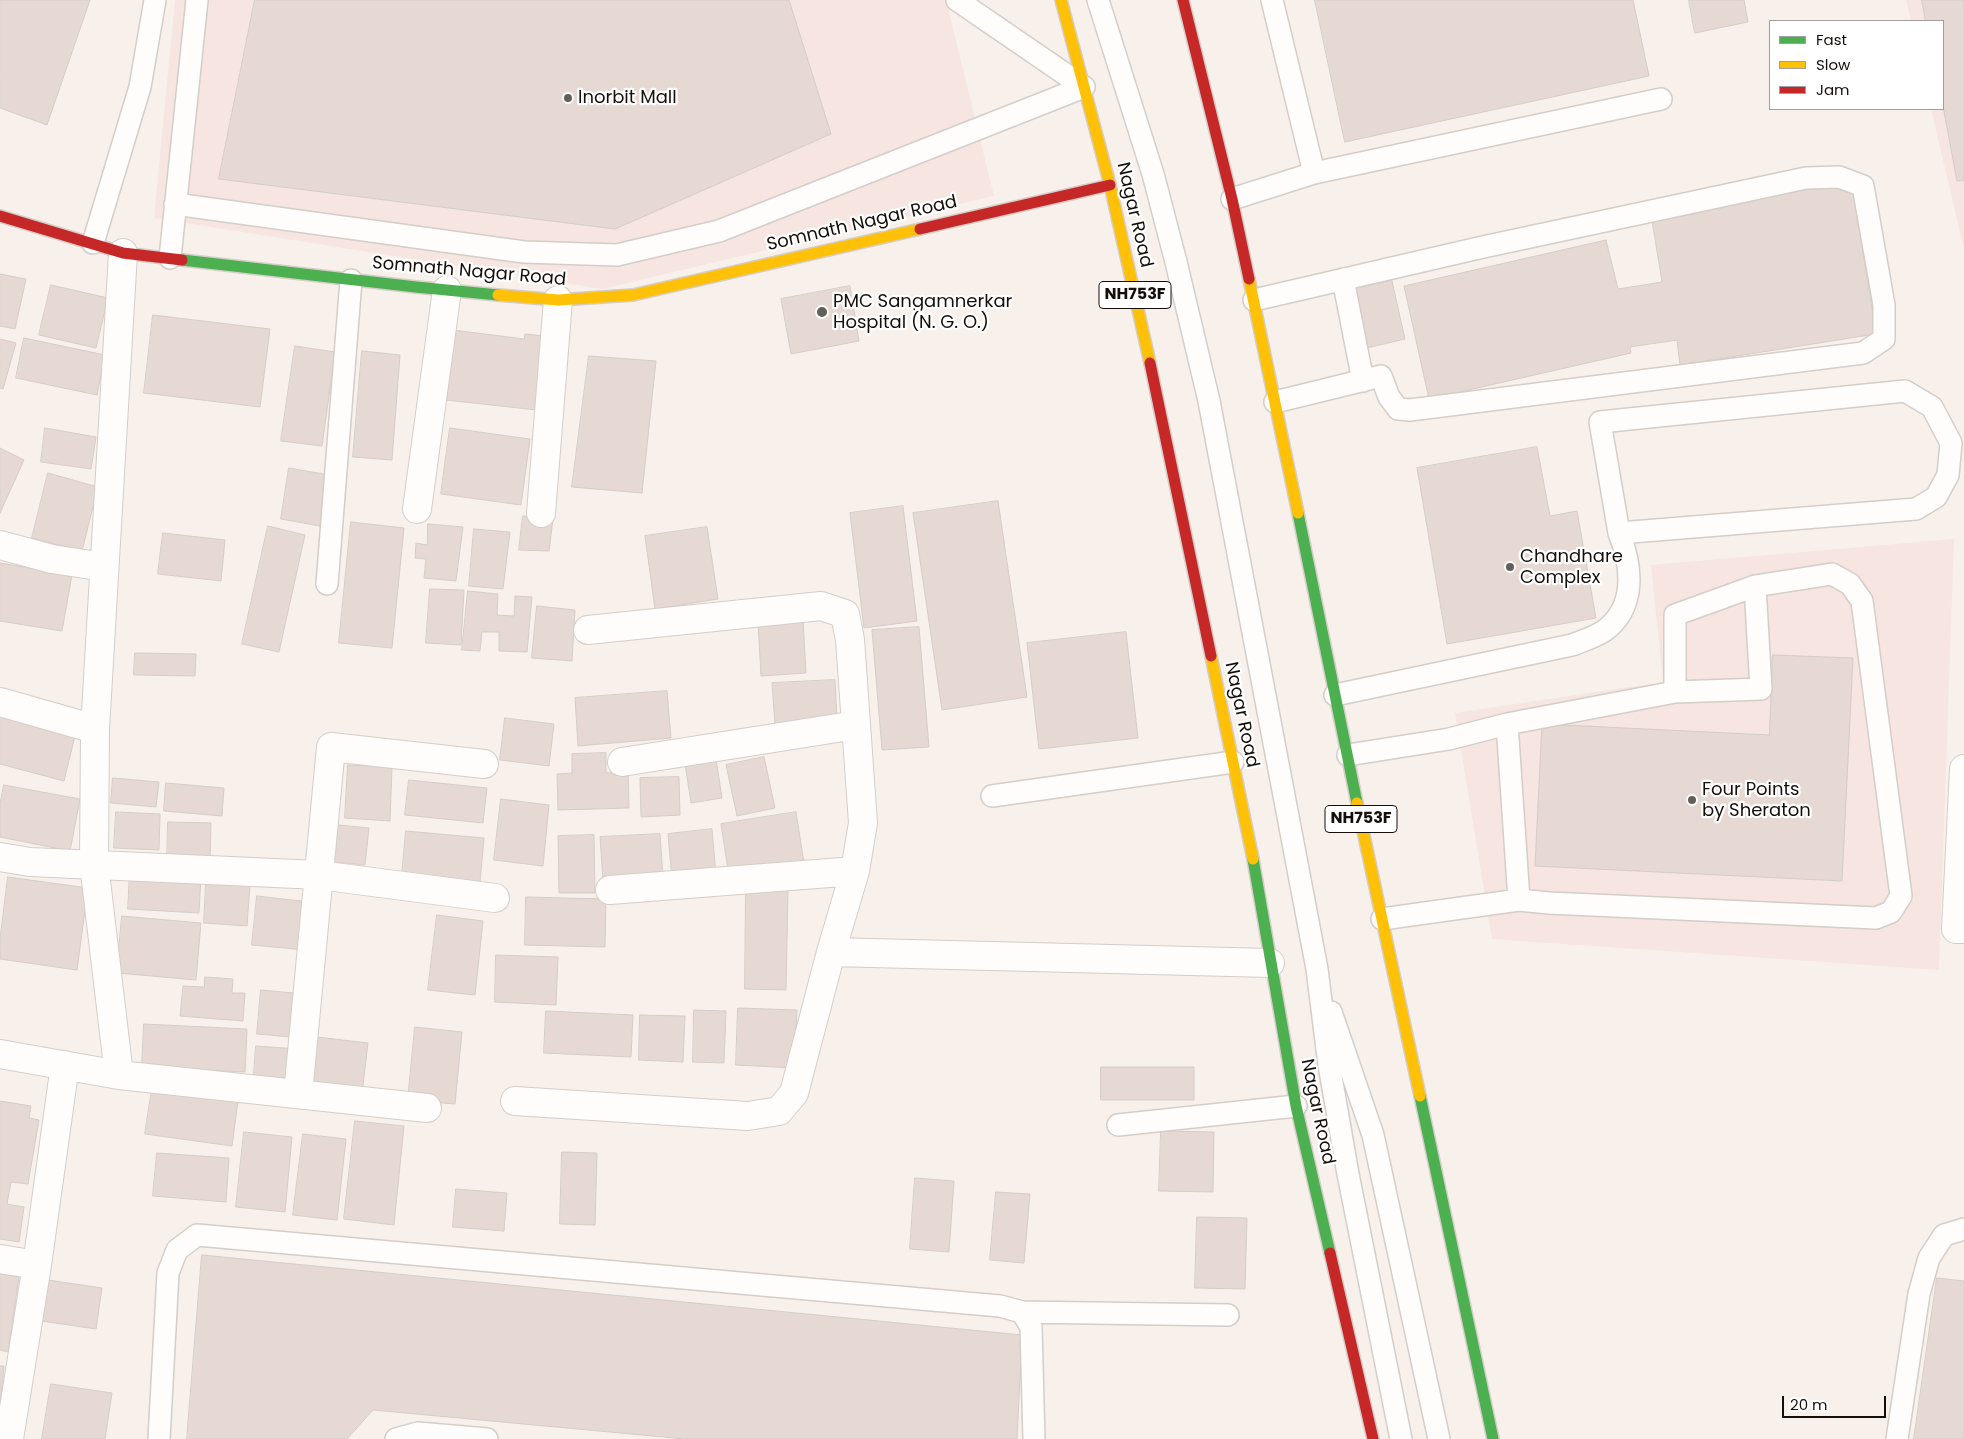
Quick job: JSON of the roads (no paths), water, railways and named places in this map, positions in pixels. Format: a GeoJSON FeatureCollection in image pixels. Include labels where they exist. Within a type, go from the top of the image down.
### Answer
{"type":"FeatureCollection","features":[{"type":"Feature","properties":{"kind":"main road","name":"Nagar Road"},"geometry":{"type":"LineString","coordinates":[[1061,0],[1110,185],[1160,405],[1256,874],[1296,1106],[1373,1439]]}},
{"type":"Feature","properties":{"kind":"main road","name":"NH753F"},"geometry":{"type":"LineString","coordinates":[[1183,0],[1232,199],[1254,300],[1382,919],[1493,1439]]}},
{"type":"Feature","properties":{"kind":"main road","name":"Somnath Nagar Road"},"geometry":{"type":"LineString","coordinates":[[0,216],[123,253],[351,280],[558,300],[632,295],[1110,185]]}},
{"type":"Feature","properties":{"kind":"street"},"geometry":{"type":"LineString","coordinates":[[119,1075],[94,864],[95,729],[123,253]]}},
{"type":"Feature","properties":{"kind":"street"},"geometry":{"type":"LineString","coordinates":[[417,509],[447,290]]}},
{"type":"Feature","properties":{"kind":"street"},"geometry":{"type":"LineString","coordinates":[[541,513],[558,300]]}},
{"type":"Feature","properties":{"kind":"street"},"geometry":{"type":"LineString","coordinates":[[0,545],[52,559],[104,567]]}},
{"type":"Feature","properties":{"kind":"street"},"geometry":{"type":"LineString","coordinates":[[515,1101],[748,1116],[779,1111],[794,1094],[831,952],[855,871],[863,823],[850,640],[844,614],[821,606],[588,630]]}},
{"type":"Feature","properties":{"kind":"street"},"geometry":{"type":"LineString","coordinates":[[0,702],[95,729]]}},
{"type":"Feature","properties":{"kind":"street"},"geometry":{"type":"LineString","coordinates":[[622,762],[856,725]]}},
{"type":"Feature","properties":{"kind":"street"},"geometry":{"type":"LineString","coordinates":[[298,1094],[331,747],[484,764]]}},
{"type":"Feature","properties":{"kind":"street"},"geometry":{"type":"LineString","coordinates":[[1964,769],[1962,845],[1956,929],[1964,929]]}},
{"type":"Feature","properties":{"kind":"street"},"geometry":{"type":"LineString","coordinates":[[0,857],[30,862],[319,875],[495,898]]}},
{"type":"Feature","properties":{"kind":"street"},"geometry":{"type":"LineString","coordinates":[[610,890],[855,871]]}},
{"type":"Feature","properties":{"kind":"street"},"geometry":{"type":"LineString","coordinates":[[831,952],[1270,963]]}},
{"type":"Feature","properties":{"kind":"street"},"geometry":{"type":"LineString","coordinates":[[0,1054],[119,1075],[427,1108]]}},
{"type":"Feature","properties":{"kind":"street"},"geometry":{"type":"LineString","coordinates":[[9,1439],[37,1265],[65,1065]]}},
{"type":"Feature","properties":{"kind":"street"},"geometry":{"type":"LineString","coordinates":[[0,1260],[37,1265]]}},
{"type":"Feature","properties":{"kind":"lane"},"geometry":{"type":"LineString","coordinates":[[92,244],[140,87],[155,0]]}},
{"type":"Feature","properties":{"kind":"lane"},"geometry":{"type":"LineString","coordinates":[[170,258],[197,0]]}},
{"type":"Feature","properties":{"kind":"lane"},"geometry":{"type":"LineString","coordinates":[[957,0],[1084,87]]}},
{"type":"Feature","properties":{"kind":"lane"},"geometry":{"type":"LineString","coordinates":[[1098,0],[1153,174],[1210,401],[1317,969],[1328,1065],[1348,1174],[1401,1439]]}},
{"type":"Feature","properties":{"kind":"lane"},"geometry":{"type":"LineString","coordinates":[[1272,0],[1314,173]]}},
{"type":"Feature","properties":{"kind":"lane"},"geometry":{"type":"LineString","coordinates":[[175,204],[524,252],[617,255],[719,231],[1084,87]]}},
{"type":"Feature","properties":{"kind":"lane"},"geometry":{"type":"LineString","coordinates":[[1232,199],[1314,173],[1662,99]]}},
{"type":"Feature","properties":{"kind":"lane"},"geometry":{"type":"LineString","coordinates":[[1254,300],[1493,245],[1806,178],[1839,177],[1863,186],[1884,306],[1884,339],[1863,353],[1410,410],[1398,409],[1390,397],[1381,376],[1275,402]]}},
{"type":"Feature","properties":{"kind":"lane"},"geometry":{"type":"LineString","coordinates":[[1343,279],[1363,381]]}},
{"type":"Feature","properties":{"kind":"lane"},"geometry":{"type":"LineString","coordinates":[[327,584],[351,280]]}},
{"type":"Feature","properties":{"kind":"lane"},"geometry":{"type":"LineString","coordinates":[[1335,695],[1572,645],[1603,631],[1619,617],[1629,590],[1627,554],[1619,533],[1600,422],[1905,391],[1932,407],[1951,443],[1948,475],[1936,497],[1916,509],[1619,533]]}},
{"type":"Feature","properties":{"kind":"lane"},"geometry":{"type":"LineString","coordinates":[[1382,919],[1519,900],[1876,918],[1891,912],[1901,896],[1862,601],[1850,584],[1832,574],[1755,586],[1675,615],[1675,692]]}},
{"type":"Feature","properties":{"kind":"lane"},"geometry":{"type":"LineString","coordinates":[[1348,755],[1449,739],[1506,724],[1675,692],[1761,689],[1755,586]]}},
{"type":"Feature","properties":{"kind":"lane"},"geometry":{"type":"LineString","coordinates":[[1506,724],[1519,900]]}},
{"type":"Feature","properties":{"kind":"lane"},"geometry":{"type":"LineString","coordinates":[[992,796],[1233,762]]}},
{"type":"Feature","properties":{"kind":"lane"},"geometry":{"type":"LineString","coordinates":[[1317,969],[1373,1135],[1439,1439]]}},
{"type":"Feature","properties":{"kind":"lane"},"geometry":{"type":"LineString","coordinates":[[1118,1125],[1296,1106]]}},
{"type":"Feature","properties":{"kind":"lane"},"geometry":{"type":"LineString","coordinates":[[1897,1439],[1919,1294],[1928,1258],[1944,1235],[1964,1229]]}},
{"type":"Feature","properties":{"kind":"lane"},"geometry":{"type":"LineString","coordinates":[[159,1439],[168,1273],[177,1250],[197,1235],[966,1302],[1000,1306],[1022,1312],[1228,1315]]}},
{"type":"Feature","properties":{"kind":"lane"},"geometry":{"type":"LineString","coordinates":[[1022,1312],[1031,1327],[1034,1439]]}},
{"type":"Feature","properties":{"kind":"lane"},"geometry":{"type":"LineString","coordinates":[[396,1439],[418,1433],[487,1439]]}},
{"type":"Feature","properties":{"kind":"place","name":"Inorbit Mall"},"geometry":{"type":"Point","coordinates":[568,98]}},
{"type":"Feature","properties":{"kind":"place","name":"PMC Sangamnerkar Hospital (N. G. O.)"},"geometry":{"type":"Point","coordinates":[822,312]}},
{"type":"Feature","properties":{"kind":"place","name":"Chandhare Complex"},"geometry":{"type":"Point","coordinates":[1510,567]}},
{"type":"Feature","properties":{"kind":"place","name":"Four Points by Sheraton"},"geometry":{"type":"Point","coordinates":[1692,800]}}]}
